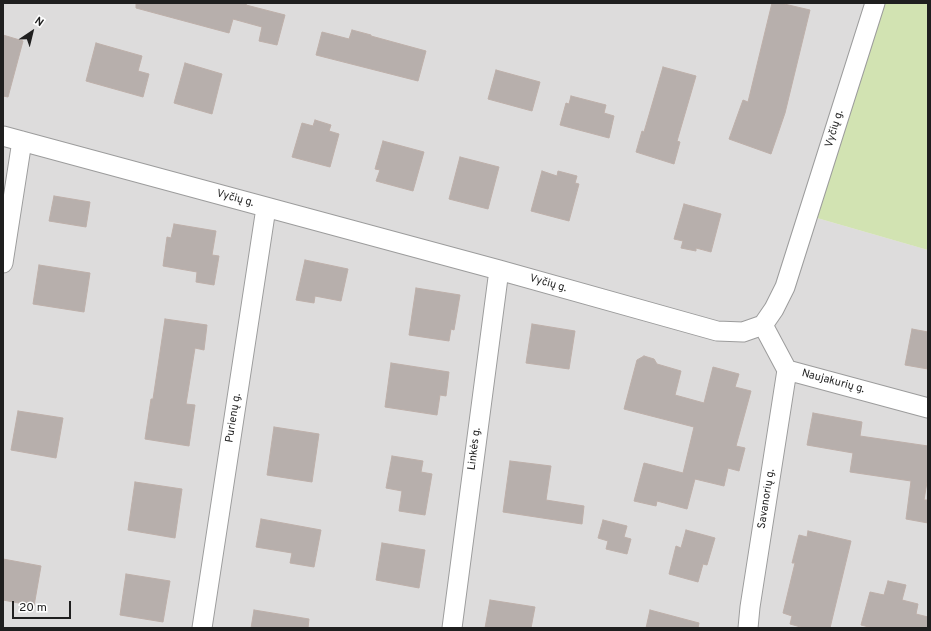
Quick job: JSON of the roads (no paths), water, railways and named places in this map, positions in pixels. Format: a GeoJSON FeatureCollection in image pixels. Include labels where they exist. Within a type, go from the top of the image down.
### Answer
{"type":"FeatureCollection","features":[{"type":"Feature","properties":{"kind":"street","name":"Vyčių g."},"geometry":{"type":"LineString","coordinates":[[3,136],[717,331],[743,332],[763,325],[774,310],[786,287],[875,3]]}},
{"type":"Feature","properties":{"kind":"street"},"geometry":{"type":"LineString","coordinates":[[3,263],[22,141]]}},
{"type":"Feature","properties":{"kind":"street","name":"Purienų g."},"geometry":{"type":"LineString","coordinates":[[202,628],[266,208]]}},
{"type":"Feature","properties":{"kind":"street","name":"Linkės g."},"geometry":{"type":"LineString","coordinates":[[452,628],[498,270]]}},
{"type":"Feature","properties":{"kind":"street","name":"Naujakurių g."},"geometry":{"type":"LineString","coordinates":[[763,325],[787,370],[928,408]]}},
{"type":"Feature","properties":{"kind":"street","name":"Savanorių g."},"geometry":{"type":"LineString","coordinates":[[748,628],[787,370]]}}]}
